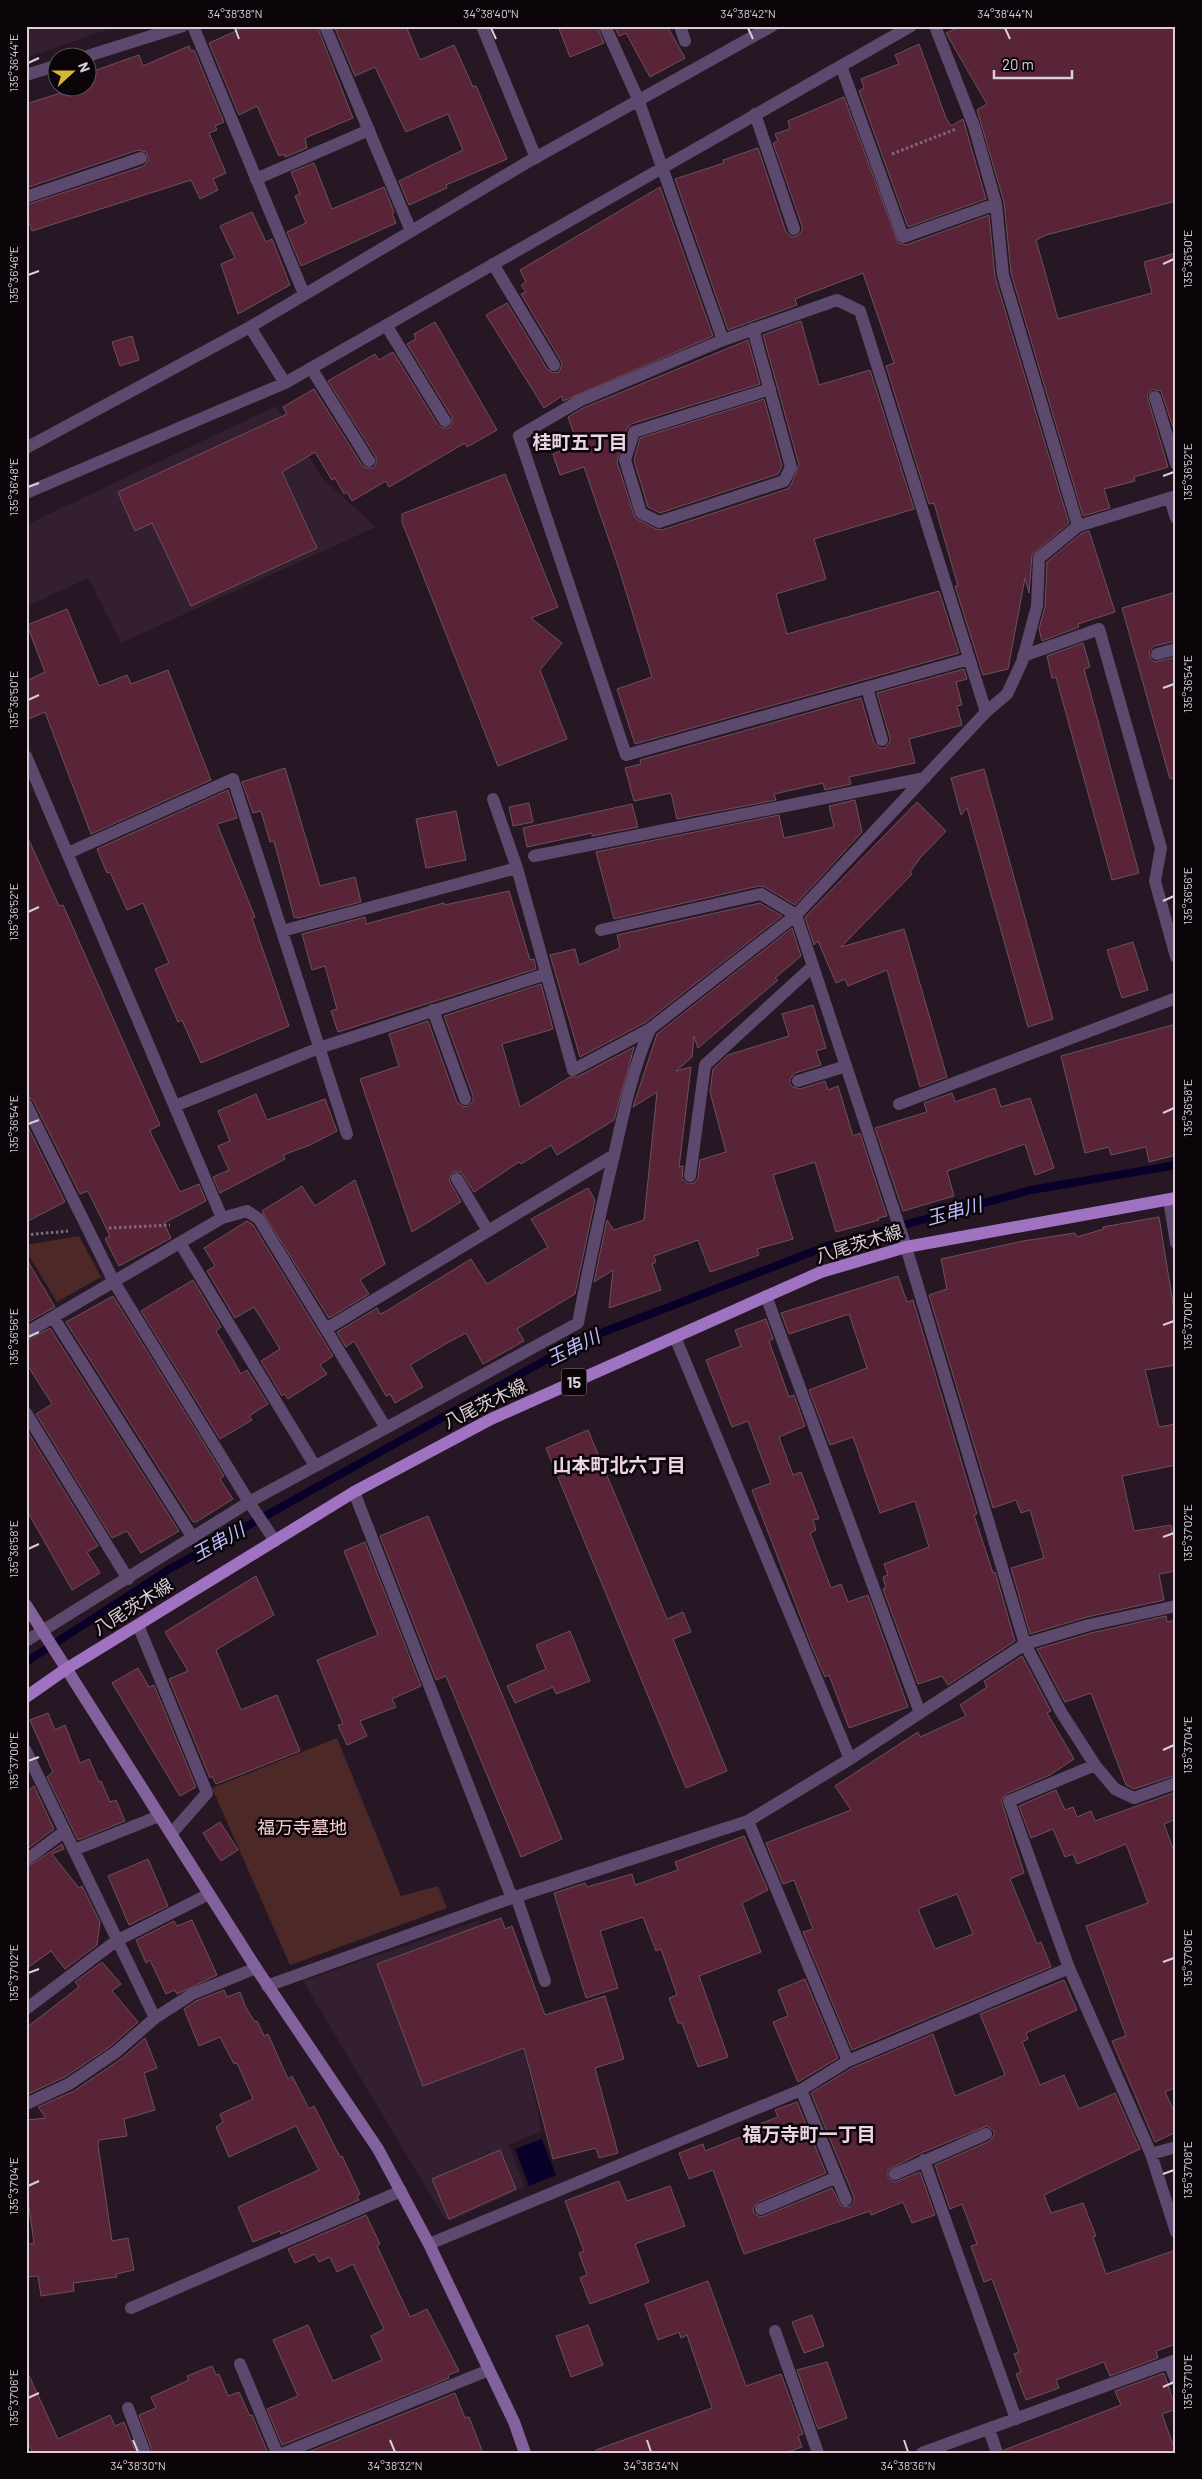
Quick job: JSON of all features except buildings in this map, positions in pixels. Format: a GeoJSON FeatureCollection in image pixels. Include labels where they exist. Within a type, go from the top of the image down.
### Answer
{"type":"FeatureCollection","features":[{"type":"Feature","properties":{"kind":"main road","name":"八尾茨木線"},"geometry":{"type":"LineString","coordinates":[[26,1697],[64,1665],[138,1625],[354,1492],[491,1419],[821,1272],[906,1245],[1172,1199]]}},
{"type":"Feature","properties":{"kind":"street"},"geometry":{"type":"LineString","coordinates":[[98,53],[183,26]]}},
{"type":"Feature","properties":{"kind":"street"},"geometry":{"type":"LineString","coordinates":[[193,26],[304,294]]}},
{"type":"Feature","properties":{"kind":"street"},"geometry":{"type":"LineString","coordinates":[[325,26],[411,232]]}},
{"type":"Feature","properties":{"kind":"street"},"geometry":{"type":"LineString","coordinates":[[482,26],[536,158]]}},
{"type":"Feature","properties":{"kind":"street"},"geometry":{"type":"LineString","coordinates":[[606,26],[638,99],[723,340]]}},
{"type":"Feature","properties":{"kind":"street"},"geometry":{"type":"LineString","coordinates":[[680,26],[685,41]]}},
{"type":"Feature","properties":{"kind":"street"},"geometry":{"type":"LineString","coordinates":[[26,448],[250,327],[638,99],[772,26]]}},
{"type":"Feature","properties":{"kind":"street"},"geometry":{"type":"LineString","coordinates":[[26,493],[285,383],[911,26]]}},
{"type":"Feature","properties":{"kind":"street"},"geometry":{"type":"LineString","coordinates":[[935,26],[973,122],[996,204],[1003,275],[1078,526]]}},
{"type":"Feature","properties":{"kind":"street"},"geometry":{"type":"LineString","coordinates":[[841,66],[903,238],[996,204]]}},
{"type":"Feature","properties":{"kind":"street"},"geometry":{"type":"LineString","coordinates":[[26,74],[48,68]]}},
{"type":"Feature","properties":{"kind":"street"},"geometry":{"type":"LineString","coordinates":[[755,114],[794,229]]}},
{"type":"Feature","properties":{"kind":"street"},"geometry":{"type":"LineString","coordinates":[[256,179],[369,130]]}},
{"type":"Feature","properties":{"kind":"street"},"geometry":{"type":"LineString","coordinates":[[26,197],[141,158]]}},
{"type":"Feature","properties":{"kind":"street"},"geometry":{"type":"LineString","coordinates":[[493,264],[554,364]]}},
{"type":"Feature","properties":{"kind":"street"},"geometry":{"type":"LineString","coordinates":[[969,659],[626,756],[519,436],[579,401],[753,329],[837,300],[860,311],[986,712]]}},
{"type":"Feature","properties":{"kind":"street"},"geometry":{"type":"LineString","coordinates":[[386,325],[445,421]]}},
{"type":"Feature","properties":{"kind":"street"},"geometry":{"type":"LineString","coordinates":[[250,327],[285,383]]}},
{"type":"Feature","properties":{"kind":"street"},"geometry":{"type":"LineString","coordinates":[[753,329],[770,389],[791,467],[784,481],[659,522],[641,514],[625,460],[634,432],[770,389]]}},
{"type":"Feature","properties":{"kind":"street"},"geometry":{"type":"LineString","coordinates":[[311,368],[369,461]]}},
{"type":"Feature","properties":{"kind":"street"},"geometry":{"type":"LineString","coordinates":[[1156,397],[1176,464]]}},
{"type":"Feature","properties":{"kind":"street"},"geometry":{"type":"LineString","coordinates":[[493,799],[517,868],[573,1070],[650,1030],[796,915],[986,712],[1007,694],[1023,656],[1037,606],[1039,558],[1078,526],[1173,497],[1176,518]]}},
{"type":"Feature","properties":{"kind":"street"},"geometry":{"type":"LineString","coordinates":[[1023,656],[1100,630],[1161,848],[1155,881],[1176,957]]}},
{"type":"Feature","properties":{"kind":"street"},"geometry":{"type":"LineString","coordinates":[[1157,654],[1176,649]]}},
{"type":"Feature","properties":{"kind":"street"},"geometry":{"type":"LineString","coordinates":[[867,688],[882,740]]}},
{"type":"Feature","properties":{"kind":"street"},"geometry":{"type":"LineString","coordinates":[[26,756],[222,1218]]}},
{"type":"Feature","properties":{"kind":"street"},"geometry":{"type":"LineString","coordinates":[[534,856],[926,778]]}},
{"type":"Feature","properties":{"kind":"street"},"geometry":{"type":"LineString","coordinates":[[68,853],[233,779],[347,1134]]}},
{"type":"Feature","properties":{"kind":"street"},"geometry":{"type":"LineString","coordinates":[[282,931],[517,868]]}},
{"type":"Feature","properties":{"kind":"street"},"geometry":{"type":"LineString","coordinates":[[601,930],[761,894],[796,915],[906,1245],[1025,1644],[1060,1712],[1095,1765],[1115,1789],[1134,1798],[1176,1783]]}},
{"type":"Feature","properties":{"kind":"street"},"geometry":{"type":"LineString","coordinates":[[690,1176],[705,1065],[813,966]]}},
{"type":"Feature","properties":{"kind":"street"},"geometry":{"type":"LineString","coordinates":[[175,1106],[319,1048],[546,974]]}},
{"type":"Feature","properties":{"kind":"street"},"geometry":{"type":"LineString","coordinates":[[900,1104],[1176,998]]}},
{"type":"Feature","properties":{"kind":"street"},"geometry":{"type":"LineString","coordinates":[[434,1010],[465,1099]]}},
{"type":"Feature","properties":{"kind":"street"},"geometry":{"type":"LineString","coordinates":[[26,1642],[193,1538],[252,1506],[315,1466],[578,1323],[592,1246],[614,1155],[639,1055],[650,1030]]}},
{"type":"Feature","properties":{"kind":"street"},"geometry":{"type":"LineString","coordinates":[[798,1080],[846,1066]]}},
{"type":"Feature","properties":{"kind":"street"},"geometry":{"type":"LineString","coordinates":[[26,1104],[114,1282],[274,1541]]}},
{"type":"Feature","properties":{"kind":"street"},"geometry":{"type":"LineString","coordinates":[[326,1329],[614,1155]]}},
{"type":"Feature","properties":{"kind":"street"},"geometry":{"type":"LineString","coordinates":[[457,1179],[488,1231]]}},
{"type":"Feature","properties":{"kind":"street"},"geometry":{"type":"LineString","coordinates":[[1172,1199],[1176,1243]]}},
{"type":"Feature","properties":{"kind":"street"},"geometry":{"type":"LineString","coordinates":[[26,1333],[222,1218],[247,1211],[259,1218],[386,1428]]}},
{"type":"Feature","properties":{"kind":"street"},"geometry":{"type":"LineString","coordinates":[[180,1243],[315,1466]]}},
{"type":"Feature","properties":{"kind":"street"},"geometry":{"type":"LineString","coordinates":[[766,1296],[920,1713]]}},
{"type":"Feature","properties":{"kind":"street"},"geometry":{"type":"LineString","coordinates":[[53,1317],[193,1538]]}},
{"type":"Feature","properties":{"kind":"street"},"geometry":{"type":"LineString","coordinates":[[675,1337],[850,1759]]}},
{"type":"Feature","properties":{"kind":"street"},"geometry":{"type":"LineString","coordinates":[[26,1414],[128,1579]]}},
{"type":"Feature","properties":{"kind":"street"},"geometry":{"type":"LineString","coordinates":[[354,1492],[546,1982]]}},
{"type":"Feature","properties":{"kind":"street"},"geometry":{"type":"LineString","coordinates":[[26,1605],[267,1986],[378,2149],[429,2244],[514,2422],[525,2453]]}},
{"type":"Feature","properties":{"kind":"street"},"geometry":{"type":"LineString","coordinates":[[267,1986],[514,1897],[748,1821],[850,1759],[1025,1644],[1089,1625],[1176,1606]]}},
{"type":"Feature","properties":{"kind":"street"},"geometry":{"type":"LineString","coordinates":[[138,1625],[207,1793],[171,1834]]}},
{"type":"Feature","properties":{"kind":"street"},"geometry":{"type":"LineString","coordinates":[[26,1751],[116,1941],[155,2018]]}},
{"type":"Feature","properties":{"kind":"street"},"geometry":{"type":"LineString","coordinates":[[1095,1765],[1009,1801],[1068,1968],[1151,2154],[1176,2232]]}},
{"type":"Feature","properties":{"kind":"street"},"geometry":{"type":"LineString","coordinates":[[74,1850],[159,1816]]}},
{"type":"Feature","properties":{"kind":"street"},"geometry":{"type":"LineString","coordinates":[[748,1821],[848,2061]]}},
{"type":"Feature","properties":{"kind":"street"},"geometry":{"type":"LineString","coordinates":[[26,1860],[65,1831]]}},
{"type":"Feature","properties":{"kind":"street"},"geometry":{"type":"LineString","coordinates":[[26,2008],[116,1941],[209,1894]]}},
{"type":"Feature","properties":{"kind":"street"},"geometry":{"type":"LineString","coordinates":[[26,2104],[69,2084],[116,2052],[155,2018],[192,1994],[256,1968]]}},
{"type":"Feature","properties":{"kind":"street"},"geometry":{"type":"LineString","coordinates":[[429,2244],[801,2090],[848,2061],[1068,1968]]}},
{"type":"Feature","properties":{"kind":"street"},"geometry":{"type":"LineString","coordinates":[[801,2090],[846,2200]]}},
{"type":"Feature","properties":{"kind":"street"},"geometry":{"type":"LineString","coordinates":[[895,2174],[986,2134]]}},
{"type":"Feature","properties":{"kind":"street"},"geometry":{"type":"LineString","coordinates":[[1151,2154],[1176,2147]]}},
{"type":"Feature","properties":{"kind":"street"},"geometry":{"type":"LineString","coordinates":[[924,2160],[1016,2419]]}},
{"type":"Feature","properties":{"kind":"street"},"geometry":{"type":"LineString","coordinates":[[761,2208],[837,2177]]}},
{"type":"Feature","properties":{"kind":"street"},"geometry":{"type":"LineString","coordinates":[[131,2308],[401,2191]]}},
{"type":"Feature","properties":{"kind":"street"},"geometry":{"type":"LineString","coordinates":[[776,2331],[818,2453]]}},
{"type":"Feature","properties":{"kind":"street"},"geometry":{"type":"LineString","coordinates":[[922,2453],[1172,2361],[1176,2380]]}},
{"type":"Feature","properties":{"kind":"street"},"geometry":{"type":"LineString","coordinates":[[240,2364],[277,2453]]}},
{"type":"Feature","properties":{"kind":"street"},"geometry":{"type":"LineString","coordinates":[[284,2453],[489,2370]]}},
{"type":"Feature","properties":{"kind":"street"},"geometry":{"type":"LineString","coordinates":[[128,2408],[146,2453]]}},
{"type":"Feature","properties":{"kind":"street"},"geometry":{"type":"LineString","coordinates":[[989,2429],[997,2453]]}},
{"type":"Feature","properties":{"kind":"path"},"geometry":{"type":"LineString","coordinates":[[875,160],[973,122]]}},
{"type":"Feature","properties":{"kind":"path"},"geometry":{"type":"LineString","coordinates":[[26,1235],[87,1228],[190,1225],[197,1233]]}},
{"type":"Feature","properties":{"kind":"shaded area"},"geometry":{"type":"Polygon","coordinates":[[[26,26],[117,26],[54,48],[48,48],[48,50],[26,58],[26,26]]]}},
{"type":"Feature","properties":{"kind":"shaded area"},"geometry":{"type":"Polygon","coordinates":[[[276,406],[324,480],[376,527],[121,643],[88,578],[26,607],[26,525],[276,406]]]}},
{"type":"Feature","properties":{"kind":"shaded area"},"geometry":{"type":"Polygon","coordinates":[[[479,1920],[517,2019],[542,2131],[509,2145],[525,2187],[451,2221],[445,2219],[303,1981],[479,1920]]]}},
{"type":"Feature","properties":{"kind":"shaded area"},"geometry":{"type":"Polygon","coordinates":[[[542,2139],[556,2175],[529,2186],[515,2149],[542,2139]]]}},
{"type":"Feature","properties":{"kind":"green space"},"geometry":{"type":"Polygon","coordinates":[[[79,1236],[101,1277],[57,1302],[26,1251],[26,1245],[79,1236]]]}},
{"type":"Feature","properties":{"kind":"green space","name":"福万寺墓地"},"geometry":{"type":"Polygon","coordinates":[[[337,1738],[401,1896],[438,1886],[447,1908],[290,1965],[212,1788],[337,1738]]]}},
{"type":"Feature","properties":{"kind":"waterway","name":"玉串川"},"geometry":{"type":"LineString","coordinates":[[26,1662],[168,1570],[580,1341],[830,1245],[1031,1190],[1176,1165]]}},
{"type":"Feature","properties":{"kind":"district","name":"桂町五丁目"},"geometry":{"type":"Point","coordinates":[580,442]}},
{"type":"Feature","properties":{"kind":"district","name":"山本町北六丁目"},"geometry":{"type":"Point","coordinates":[619,1465]}},
{"type":"Feature","properties":{"kind":"district","name":"福万寺町一丁目"},"geometry":{"type":"Point","coordinates":[809,2134]}}]}
